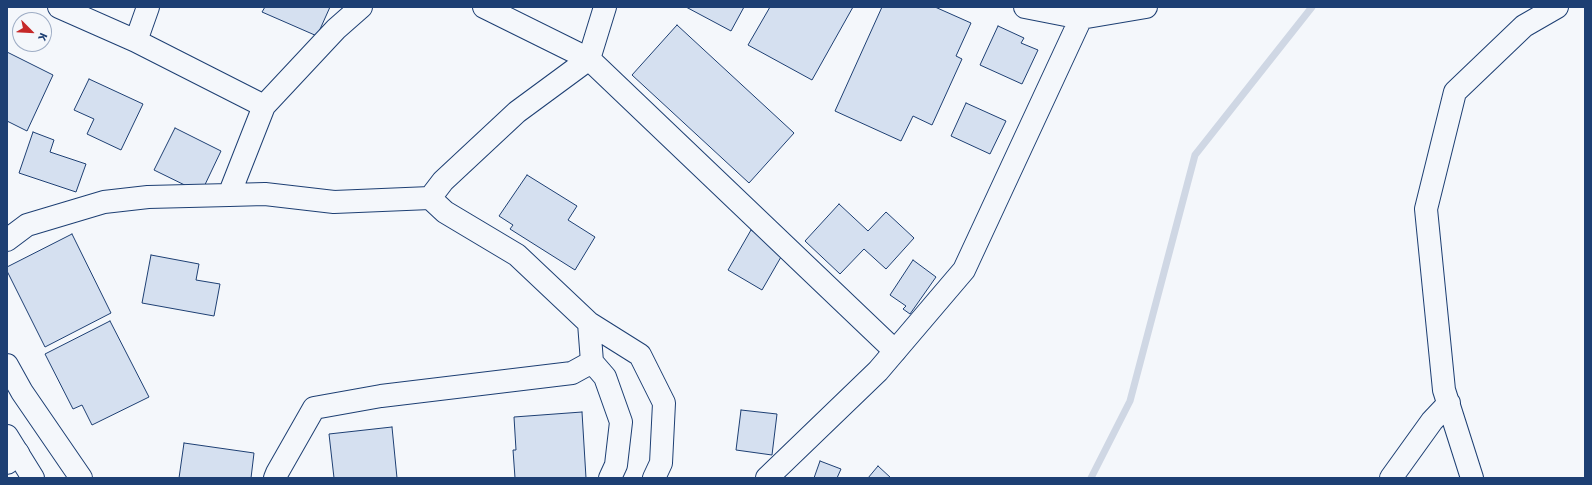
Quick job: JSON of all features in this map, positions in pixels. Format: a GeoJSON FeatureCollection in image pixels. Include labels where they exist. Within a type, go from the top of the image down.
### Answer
{"type":"FeatureCollection","features":[{"type":"Feature","properties":{"kind":"street"},"geometry":{"type":"LineString","coordinates":[[59,7],[136,41],[264,106]]}},
{"type":"Feature","properties":{"kind":"street"},"geometry":{"type":"LineString","coordinates":[[136,41],[148,7]]}},
{"type":"Feature","properties":{"kind":"street"},"geometry":{"type":"LineString","coordinates":[[228,195],[264,106],[336,29],[361,7]]}},
{"type":"Feature","properties":{"kind":"street"},"geometry":{"type":"LineString","coordinates":[[484,7],[590,59],[895,352]]}},
{"type":"Feature","properties":{"kind":"street"},"geometry":{"type":"LineString","coordinates":[[430,198],[444,181],[517,112],[590,59],[605,7]]}},
{"type":"Feature","properties":{"kind":"street"},"geometry":{"type":"LineString","coordinates":[[1025,7],[1083,12],[1146,7]]}},
{"type":"Feature","properties":{"kind":"street"},"geometry":{"type":"LineString","coordinates":[[1472,478],[1444,390],[1426,209],[1455,92],[1524,26],[1557,7]]}},
{"type":"Feature","properties":{"kind":"street"},"geometry":{"type":"LineString","coordinates":[[767,478],[878,371],[964,270],[1083,12]]}},
{"type":"Feature","properties":{"kind":"street"},"geometry":{"type":"LineString","coordinates":[[7,240],[27,225],[104,202],[148,198],[265,194],[334,202],[430,198],[445,212],[517,255],[589,323],[640,355],[664,403],[661,463],[654,478]]}},
{"type":"Feature","properties":{"kind":"street"},"geometry":{"type":"LineString","coordinates":[[589,323],[592,362],[605,377],[621,422],[616,465],[610,478]]}},
{"type":"Feature","properties":{"kind":"street"},"geometry":{"type":"LineString","coordinates":[[275,478],[314,408],[381,396],[572,374],[592,362]]}},
{"type":"Feature","properties":{"kind":"street"},"geometry":{"type":"LineString","coordinates":[[7,365],[22,392],[81,478]]}},
{"type":"Feature","properties":{"kind":"street"},"geometry":{"type":"LineString","coordinates":[[1391,478],[1432,421],[1448,403]]}},
{"type":"Feature","properties":{"kind":"street"},"geometry":{"type":"LineString","coordinates":[[11,451],[33,478]]}},
{"type":"Feature","properties":{"kind":"building"},"geometry":{"type":"Polygon","coordinates":[[[265,7],[330,7],[317,36],[262,12],[265,7]]]}},
{"type":"Feature","properties":{"kind":"building"},"geometry":{"type":"Polygon","coordinates":[[[686,7],[744,7],[731,31],[686,7]]]}},
{"type":"Feature","properties":{"kind":"building"},"geometry":{"type":"Polygon","coordinates":[[[770,7],[853,7],[812,80],[748,45],[770,7]]]}},
{"type":"Feature","properties":{"kind":"building"},"geometry":{"type":"Polygon","coordinates":[[[882,7],[935,7],[971,23],[956,56],[962,59],[932,125],[913,116],[901,141],[835,111],[882,7]]]}},
{"type":"Feature","properties":{"kind":"building"},"geometry":{"type":"Polygon","coordinates":[[[677,25],[794,133],[749,183],[632,75],[677,25]]]}},
{"type":"Feature","properties":{"kind":"building"},"geometry":{"type":"Polygon","coordinates":[[[998,26],[1024,38],[1021,43],[1038,50],[1022,84],[980,65],[998,26]]]}},
{"type":"Feature","properties":{"kind":"building"},"geometry":{"type":"Polygon","coordinates":[[[7,52],[53,75],[27,131],[7,121],[7,52]]]}},
{"type":"Feature","properties":{"kind":"building"},"geometry":{"type":"Polygon","coordinates":[[[89,79],[143,104],[121,150],[87,134],[94,119],[74,110],[89,79]]]}},
{"type":"Feature","properties":{"kind":"building"},"geometry":{"type":"Polygon","coordinates":[[[966,103],[1006,121],[990,154],[951,136],[966,103]]]}},
{"type":"Feature","properties":{"kind":"building"},"geometry":{"type":"Polygon","coordinates":[[[175,128],[221,151],[201,193],[154,170],[175,128]]]}},
{"type":"Feature","properties":{"kind":"building"},"geometry":{"type":"Polygon","coordinates":[[[33,132],[54,140],[50,152],[86,164],[76,192],[19,173],[33,132]]]}},
{"type":"Feature","properties":{"kind":"building"},"geometry":{"type":"Polygon","coordinates":[[[527,175],[577,206],[568,220],[595,237],[575,270],[510,229],[513,225],[499,216],[527,175]]]}},
{"type":"Feature","properties":{"kind":"building"},"geometry":{"type":"Polygon","coordinates":[[[839,204],[868,231],[886,212],[914,238],[886,269],[864,249],[840,274],[805,241],[839,204]]]}},
{"type":"Feature","properties":{"kind":"building"},"geometry":{"type":"Polygon","coordinates":[[[751,230],[785,250],[762,290],[728,270],[751,230]]]}},
{"type":"Feature","properties":{"kind":"building"},"geometry":{"type":"Polygon","coordinates":[[[72,234],[111,313],[45,347],[7,271],[7,267],[72,234]]]}},
{"type":"Feature","properties":{"kind":"building"},"geometry":{"type":"Polygon","coordinates":[[[151,255],[199,264],[196,280],[220,284],[214,316],[142,303],[151,255]]]}},
{"type":"Feature","properties":{"kind":"building"},"geometry":{"type":"Polygon","coordinates":[[[913,260],[936,277],[910,314],[903,309],[906,306],[890,295],[913,260]]]}},
{"type":"Feature","properties":{"kind":"building"},"geometry":{"type":"Polygon","coordinates":[[[110,321],[149,397],[92,425],[82,405],[73,409],[45,354],[110,321]]]}},
{"type":"Feature","properties":{"kind":"building"},"geometry":{"type":"Polygon","coordinates":[[[741,410],[777,414],[772,455],[736,450],[741,410]]]}},
{"type":"Feature","properties":{"kind":"building"},"geometry":{"type":"Polygon","coordinates":[[[582,412],[586,478],[515,478],[513,450],[516,450],[514,417],[582,412]]]}},
{"type":"Feature","properties":{"kind":"building"},"geometry":{"type":"Polygon","coordinates":[[[392,427],[397,478],[334,478],[329,434],[392,427]]]}},
{"type":"Feature","properties":{"kind":"building"},"geometry":{"type":"Polygon","coordinates":[[[184,443],[254,453],[251,478],[179,478],[184,443]]]}},
{"type":"Feature","properties":{"kind":"building"},"geometry":{"type":"Polygon","coordinates":[[[820,461],[841,469],[837,478],[814,478],[820,461]]]}},
{"type":"Feature","properties":{"kind":"building"},"geometry":{"type":"Polygon","coordinates":[[[878,466],[891,478],[868,478],[878,466]]]}},
{"type":"Feature","properties":{"kind":"waterway"},"geometry":{"type":"LineString","coordinates":[[1091,478],[1130,401],[1195,155],[1312,7]]}}]}
